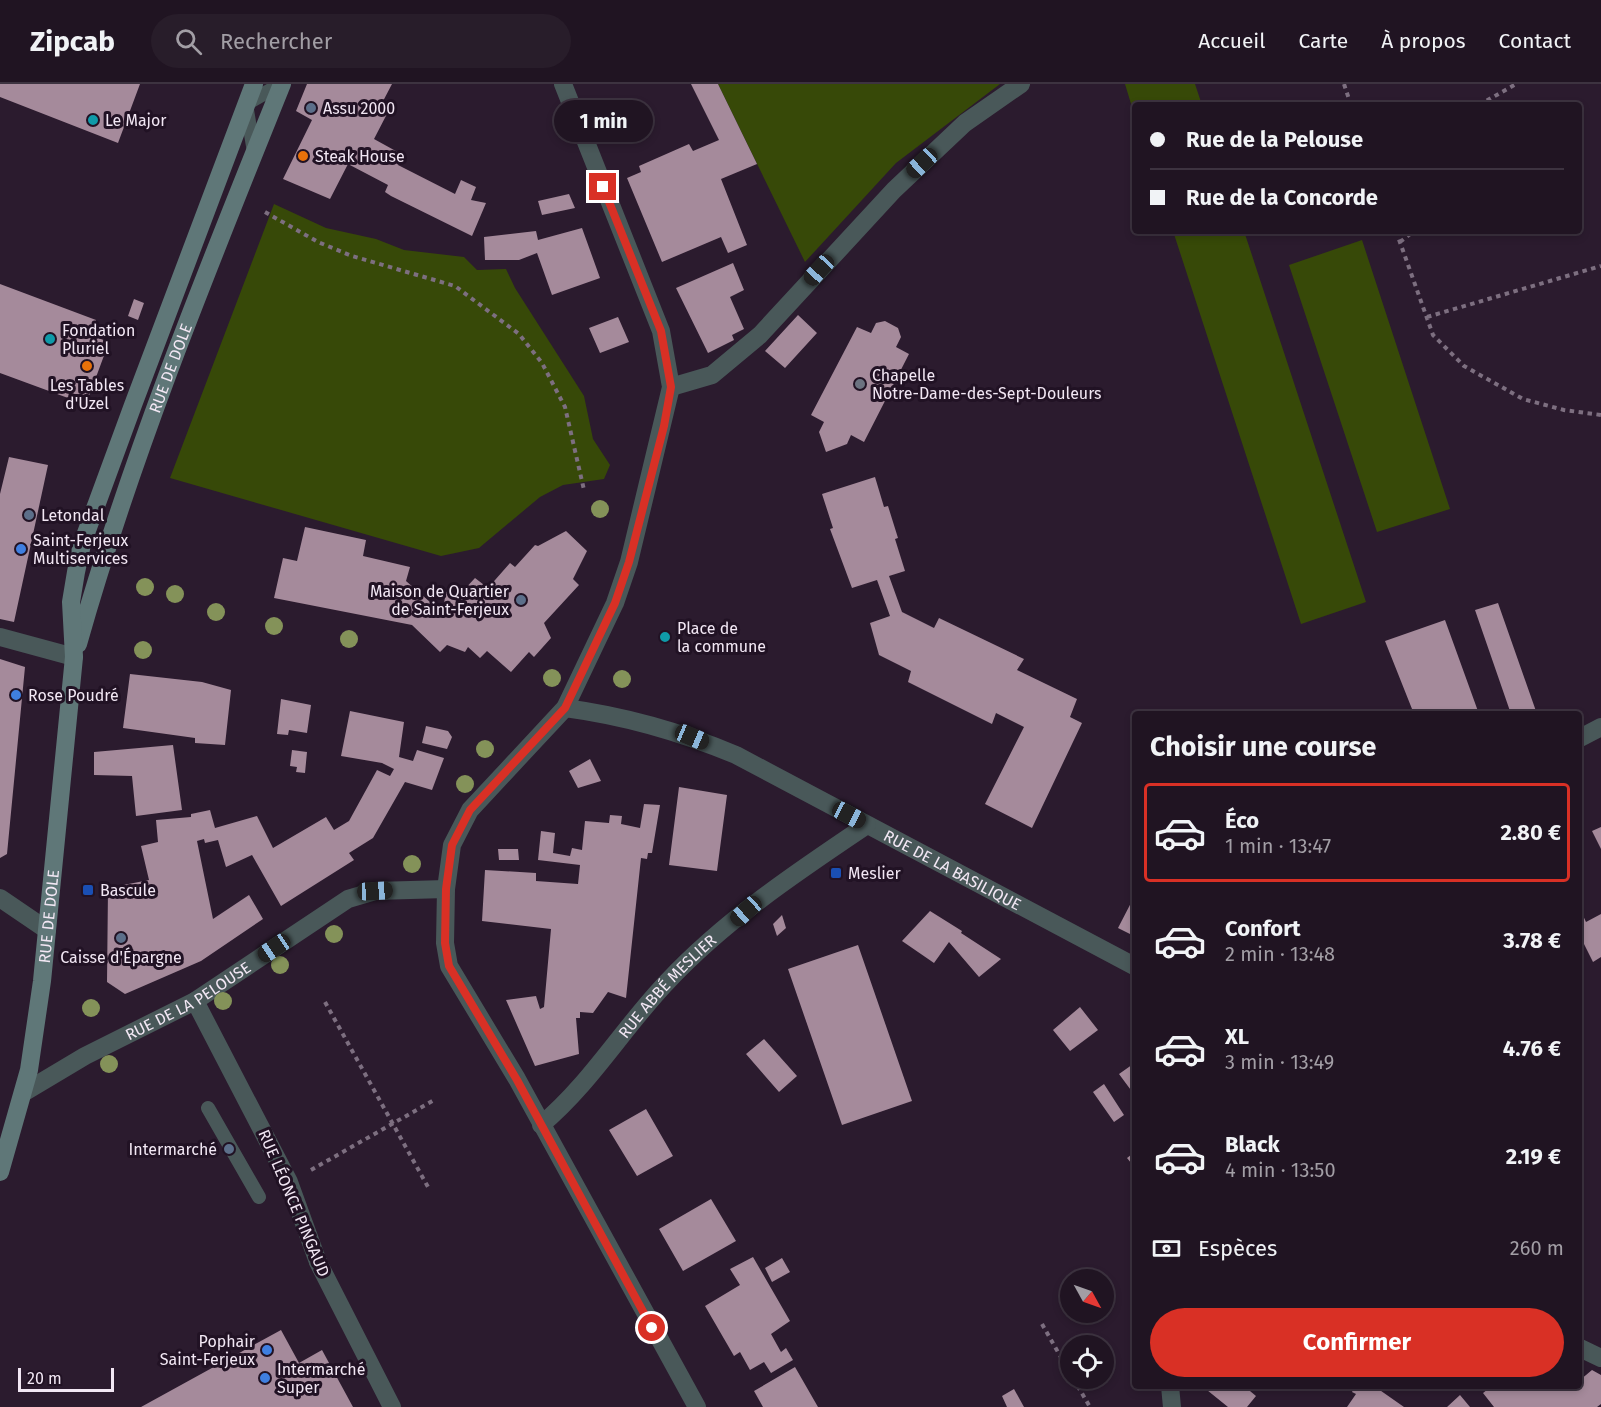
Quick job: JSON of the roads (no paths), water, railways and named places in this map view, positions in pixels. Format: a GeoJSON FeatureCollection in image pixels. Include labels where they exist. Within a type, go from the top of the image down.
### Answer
{"type":"FeatureCollection","features":[{"type":"Feature","properties":{"kind":"main road","name":"RUE DE DOLE"},"geometry":{"type":"LineString","coordinates":[[0,1172],[23,1093],[38,1010],[74,657],[71,602],[82,544],[254,84]]}},
{"type":"Feature","properties":{"kind":"main road","name":"RUE DE DOLE"},"geometry":{"type":"LineString","coordinates":[[74,657],[104,552],[194,304],[281,84]]}},
{"type":"Feature","properties":{"kind":"street"},"geometry":{"type":"LineString","coordinates":[[562,84],[661,331],[671,387],[629,562],[615,603],[565,708],[470,810],[452,845],[446,889],[445,943],[449,966],[541,1125],[697,1407]]}},
{"type":"Feature","properties":{"kind":"street"},"geometry":{"type":"LineString","coordinates":[[671,387],[712,375],[760,335],[894,190],[965,123],[1021,84]]}},
{"type":"Feature","properties":{"kind":"street"},"geometry":{"type":"LineString","coordinates":[[0,637],[74,657]]}},
{"type":"Feature","properties":{"kind":"street","name":"RUE DE LA BASILIQUE"},"geometry":{"type":"LineString","coordinates":[[565,708],[616,715],[692,737],[736,755],[1132,965]]}},
{"type":"Feature","properties":{"kind":"street"},"geometry":{"type":"LineString","coordinates":[[1582,737],[1601,727]]}},
{"type":"Feature","properties":{"kind":"street","name":"RUE ABBÉ MESLIER"},"geometry":{"type":"LineString","coordinates":[[541,1125],[585,1083],[667,981],[762,897],[867,825]]}},
{"type":"Feature","properties":{"kind":"street","name":"RUE DE LA PELOUSE"},"geometry":{"type":"LineString","coordinates":[[23,1093],[85,1056],[195,1001],[348,899],[375,891],[446,889]]}},
{"type":"Feature","properties":{"kind":"street"},"geometry":{"type":"LineString","coordinates":[[0,897],[47,930]]}},
{"type":"Feature","properties":{"kind":"street","name":"RUE LÉONCE PINGAUD"},"geometry":{"type":"LineString","coordinates":[[195,1001],[289,1182],[318,1262],[392,1407]]}},
{"type":"Feature","properties":{"kind":"street"},"geometry":{"type":"LineString","coordinates":[[1582,1349],[1601,1358]]}},
{"type":"Feature","properties":{"kind":"street"},"geometry":{"type":"LineString","coordinates":[[1170,1389],[1172,1407]]}},
{"type":"Feature","properties":{"kind":"lane"},"geometry":{"type":"LineString","coordinates":[[254,152],[246,104],[281,84]]}},
{"type":"Feature","properties":{"kind":"lane"},"geometry":{"type":"LineString","coordinates":[[208,1108],[259,1197]]}},
{"type":"Feature","properties":{"kind":"place","name":"Assu 2000"},"geometry":{"type":"Point","coordinates":[311,108]}},
{"type":"Feature","properties":{"kind":"place","name":"Le Major"},"geometry":{"type":"Point","coordinates":[93,120]}},
{"type":"Feature","properties":{"kind":"place","name":"Steak House"},"geometry":{"type":"Point","coordinates":[303,156]}},
{"type":"Feature","properties":{"kind":"place","name":"Fondation Pluriel"},"geometry":{"type":"Point","coordinates":[50,339]}},
{"type":"Feature","properties":{"kind":"place","name":"Les Tables d'Uzel"},"geometry":{"type":"Point","coordinates":[87,366]}},
{"type":"Feature","properties":{"kind":"place","name":"Chapelle Notre-Dame-des-Sept-Douleurs"},"geometry":{"type":"Point","coordinates":[860,384]}},
{"type":"Feature","properties":{"kind":"place","name":"Letondal"},"geometry":{"type":"Point","coordinates":[29,515]}},
{"type":"Feature","properties":{"kind":"place","name":"Saint-Ferjeux Multiservices"},"geometry":{"type":"Point","coordinates":[21,549]}},
{"type":"Feature","properties":{"kind":"place","name":"Maison de Quartier de Saint-Ferjeux"},"geometry":{"type":"Point","coordinates":[521,600]}},
{"type":"Feature","properties":{"kind":"place","name":"Place de la commune"},"geometry":{"type":"Point","coordinates":[665,637]}},
{"type":"Feature","properties":{"kind":"place","name":"Rose Poudré"},"geometry":{"type":"Point","coordinates":[16,695]}},
{"type":"Feature","properties":{"kind":"place","name":"Meslier"},"geometry":{"type":"Point","coordinates":[836,873]}},
{"type":"Feature","properties":{"kind":"place","name":"Bascule"},"geometry":{"type":"Point","coordinates":[88,890]}},
{"type":"Feature","properties":{"kind":"place","name":"Caisse d'Épargne"},"geometry":{"type":"Point","coordinates":[121,938]}},
{"type":"Feature","properties":{"kind":"place","name":"Intermarché"},"geometry":{"type":"Point","coordinates":[229,1149]}},
{"type":"Feature","properties":{"kind":"place","name":"Pophair Saint-Ferjeux"},"geometry":{"type":"Point","coordinates":[267,1350]}},
{"type":"Feature","properties":{"kind":"place","name":"Intermarché Super"},"geometry":{"type":"Point","coordinates":[265,1378]}}]}
